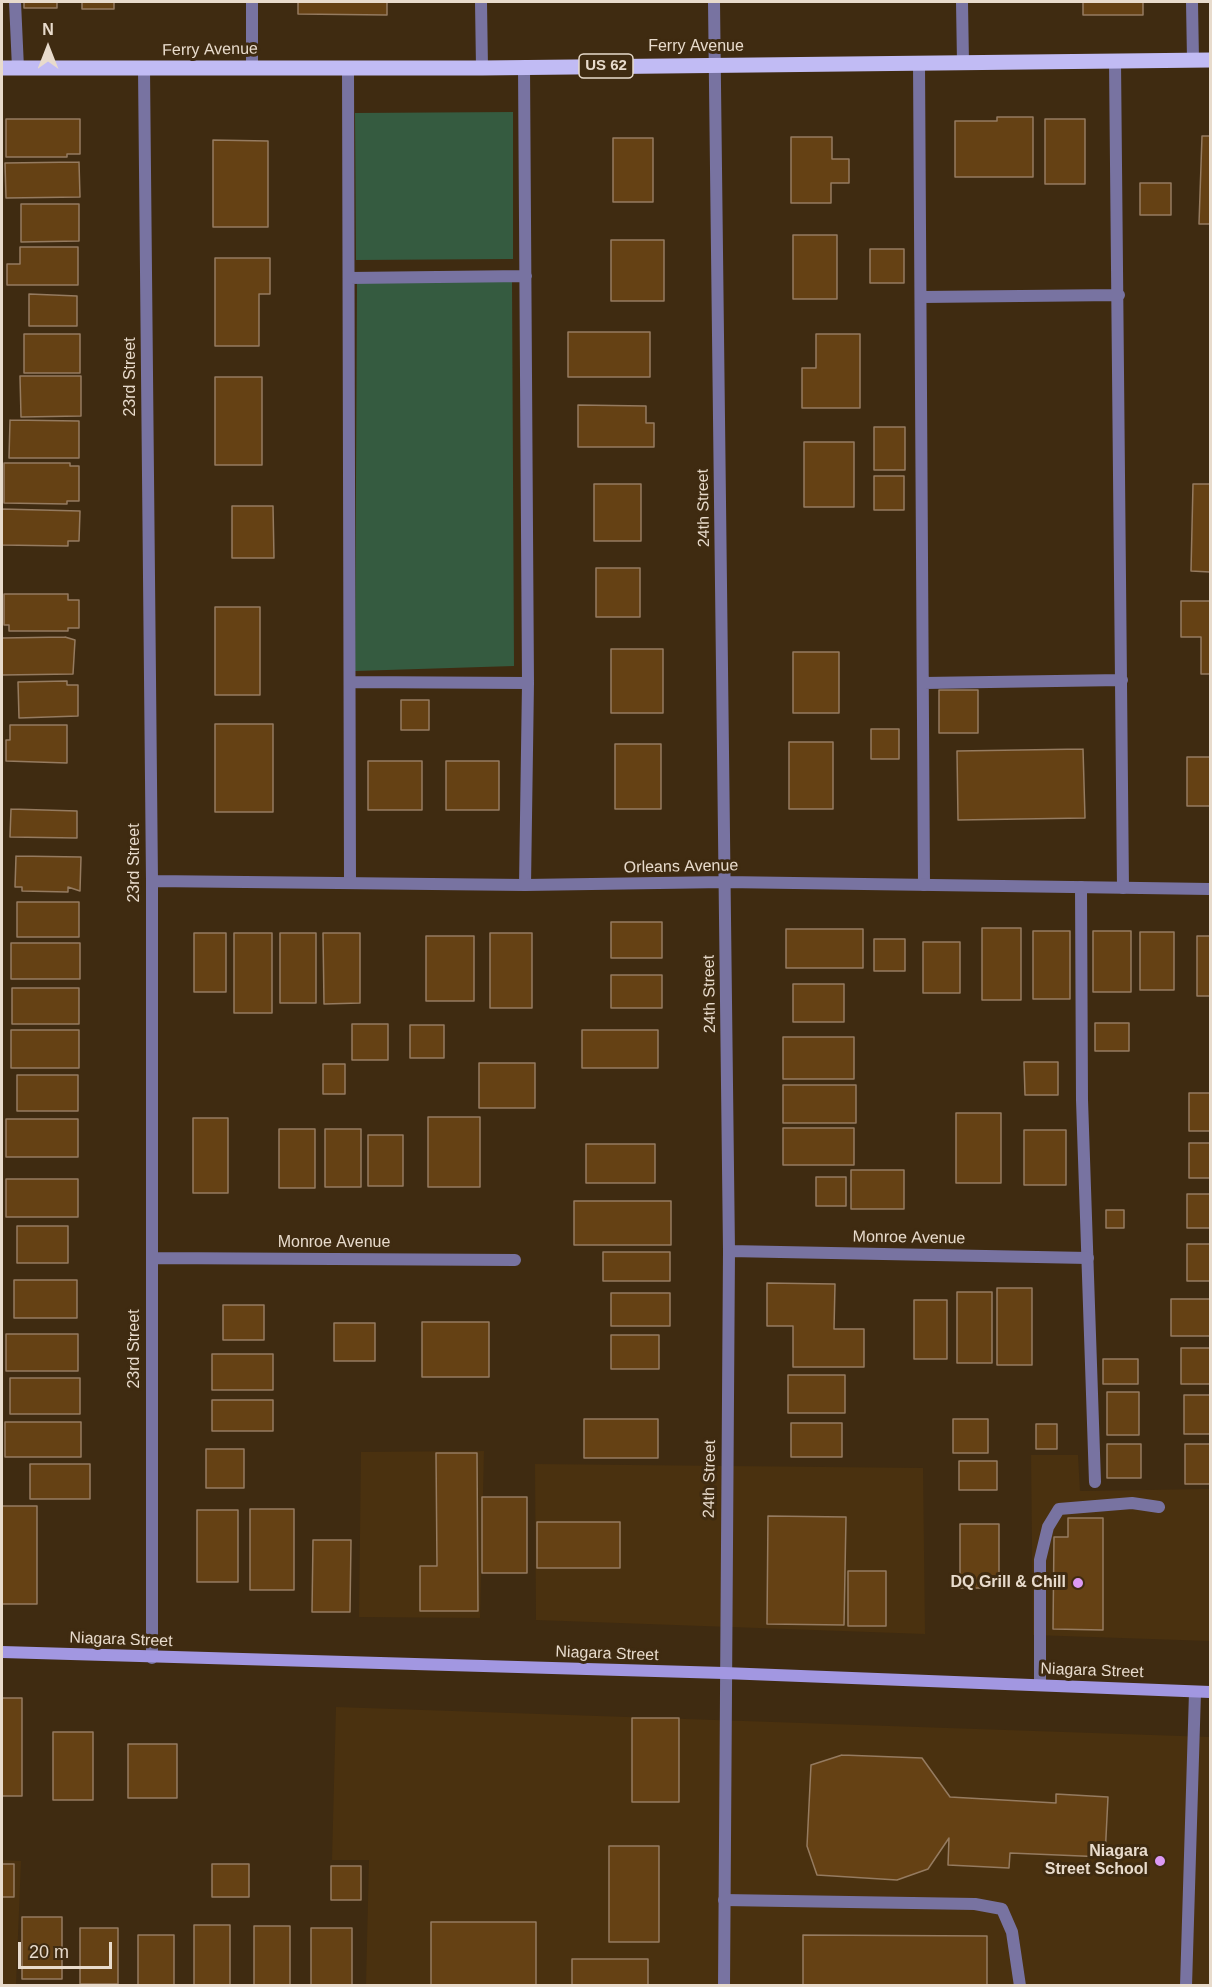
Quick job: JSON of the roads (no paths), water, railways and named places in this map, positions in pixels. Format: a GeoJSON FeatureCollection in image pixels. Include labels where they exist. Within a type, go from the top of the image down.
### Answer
{"type":"FeatureCollection","features":[{"type":"Feature","properties":{"kind":"main road","name":"Ferry Avenue"},"geometry":{"type":"LineString","coordinates":[[2,68],[144,69],[252,66],[482,68],[1210,60]]}},
{"type":"Feature","properties":{"kind":"street"},"geometry":{"type":"LineString","coordinates":[[15,2],[18,68]]}},
{"type":"Feature","properties":{"kind":"street"},"geometry":{"type":"LineString","coordinates":[[252,2],[252,66]]}},
{"type":"Feature","properties":{"kind":"street"},"geometry":{"type":"LineString","coordinates":[[481,2],[482,68]]}},
{"type":"Feature","properties":{"kind":"street","name":"24th Street"},"geometry":{"type":"LineString","coordinates":[[714,2],[729,1251],[724,1673],[724,1986]]}},
{"type":"Feature","properties":{"kind":"street"},"geometry":{"type":"LineString","coordinates":[[962,2],[963,63]]}},
{"type":"Feature","properties":{"kind":"street"},"geometry":{"type":"LineString","coordinates":[[1192,2],[1193,60]]}},
{"type":"Feature","properties":{"kind":"street"},"geometry":{"type":"LineString","coordinates":[[1115,61],[1123,888]]}},
{"type":"Feature","properties":{"kind":"street"},"geometry":{"type":"LineString","coordinates":[[919,63],[924,885]]}},
{"type":"Feature","properties":{"kind":"street"},"geometry":{"type":"LineString","coordinates":[[525,66],[528,683],[525,885]]}},
{"type":"Feature","properties":{"kind":"street"},"geometry":{"type":"LineString","coordinates":[[348,68],[350,882]]}},
{"type":"Feature","properties":{"kind":"street","name":"23rd Street"},"geometry":{"type":"LineString","coordinates":[[144,69],[152,881],[152,1658]]}},
{"type":"Feature","properties":{"kind":"street"},"geometry":{"type":"LineString","coordinates":[[349,278],[526,276]]}},
{"type":"Feature","properties":{"kind":"street"},"geometry":{"type":"LineString","coordinates":[[922,297],[1119,295]]}},
{"type":"Feature","properties":{"kind":"street"},"geometry":{"type":"LineString","coordinates":[[924,683],[1122,680]]}},
{"type":"Feature","properties":{"kind":"street"},"geometry":{"type":"LineString","coordinates":[[350,682],[528,683]]}},
{"type":"Feature","properties":{"kind":"street","name":"Orleans Avenue"},"geometry":{"type":"LineString","coordinates":[[152,881],[525,885],[725,882],[1210,889]]}},
{"type":"Feature","properties":{"kind":"street"},"geometry":{"type":"LineString","coordinates":[[1081,887],[1082,1100],[1095,1482]]}},
{"type":"Feature","properties":{"kind":"street","name":"Monroe Avenue"},"geometry":{"type":"LineString","coordinates":[[729,1251],[1088,1258]]}},
{"type":"Feature","properties":{"kind":"street","name":"Monroe Avenue"},"geometry":{"type":"LineString","coordinates":[[152,1258],[515,1260]]}},
{"type":"Feature","properties":{"kind":"street"},"geometry":{"type":"LineString","coordinates":[[1040,1685],[1040,1560],[1048,1527],[1059,1509],[1132,1503],[1159,1507]]}},
{"type":"Feature","properties":{"kind":"street","name":"Niagara Street"},"geometry":{"type":"LineString","coordinates":[[2,1652],[724,1673],[1210,1692]]}},
{"type":"Feature","properties":{"kind":"street"},"geometry":{"type":"LineString","coordinates":[[1186,1986],[1195,1692]]}},
{"type":"Feature","properties":{"kind":"street"},"geometry":{"type":"LineString","coordinates":[[724,1900],[975,1904],[1002,1909],[1012,1932],[1020,1986]]}},
{"type":"Feature","properties":{"kind":"place","name":"DQ Grill & Chill"},"geometry":{"type":"Point","coordinates":[1078,1583]}},
{"type":"Feature","properties":{"kind":"place","name":"Niagara Street School"},"geometry":{"type":"Point","coordinates":[1160,1861]}}]}
